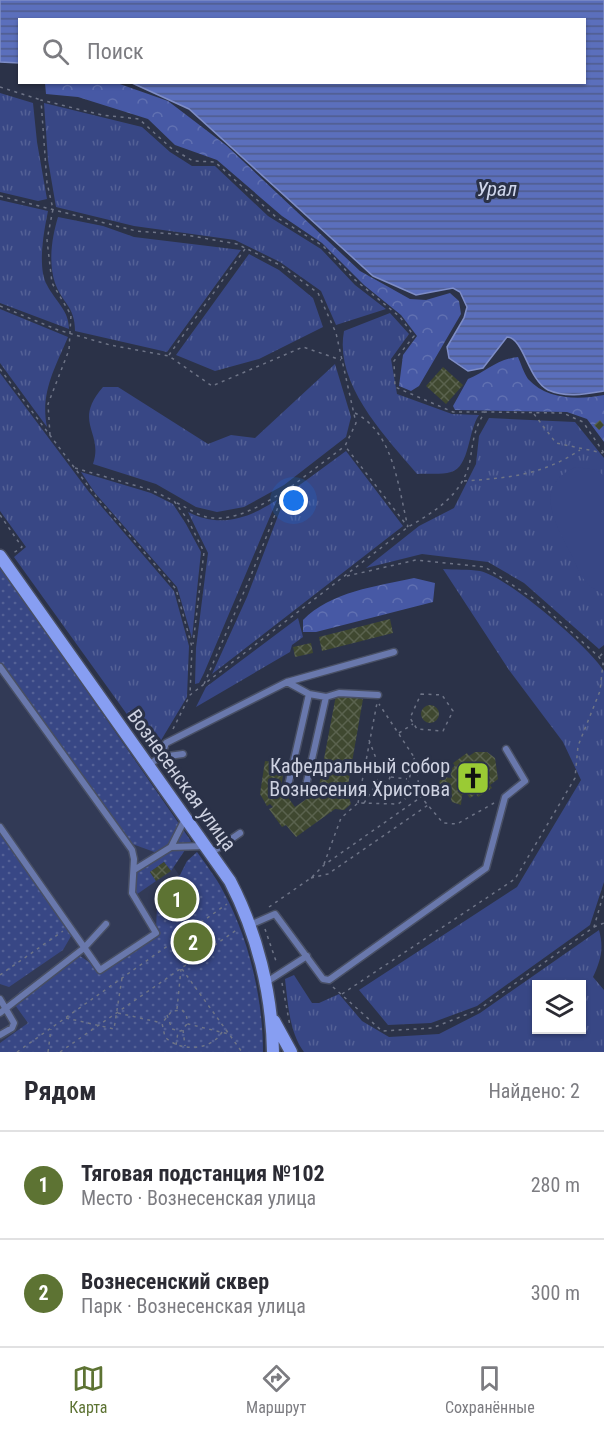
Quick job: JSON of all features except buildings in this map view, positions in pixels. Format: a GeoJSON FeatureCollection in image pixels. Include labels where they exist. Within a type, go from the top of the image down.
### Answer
{"type":"FeatureCollection","features":[{"type":"Feature","properties":{"kind":"main road","name":"Вознесенская улица"},"geometry":{"type":"LineString","coordinates":[[0,556],[146,766],[230,881],[249,923],[265,983],[273,1052]]}},
{"type":"Feature","properties":{"kind":"main road"},"geometry":{"type":"LineString","coordinates":[[270,1014],[291,1052]]}},
{"type":"Feature","properties":{"kind":"lane"},"geometry":{"type":"LineString","coordinates":[[161,757],[166,743],[287,682],[394,652]]}},
{"type":"Feature","properties":{"kind":"lane"},"geometry":{"type":"LineString","coordinates":[[0,667],[132,850],[133,897],[156,932],[102,970],[84,948],[0,827]]}},
{"type":"Feature","properties":{"kind":"lane"},"geometry":{"type":"LineString","coordinates":[[287,682],[309,694],[326,698],[339,693],[378,695]]}},
{"type":"Feature","properties":{"kind":"lane"},"geometry":{"type":"LineString","coordinates":[[309,694],[288,786],[295,794],[303,794],[326,698]]}},
{"type":"Feature","properties":{"kind":"lane"},"geometry":{"type":"LineString","coordinates":[[249,923],[274,913],[323,979],[328,981],[486,868],[505,797],[525,779],[506,749]]}},
{"type":"Feature","properties":{"kind":"lane"},"geometry":{"type":"LineString","coordinates":[[146,766],[161,757],[183,754]]}},
{"type":"Feature","properties":{"kind":"lane"},"geometry":{"type":"LineString","coordinates":[[134,870],[171,847],[185,818]]}},
{"type":"Feature","properties":{"kind":"lane"},"geometry":{"type":"LineString","coordinates":[[171,847],[208,849],[240,833]]}},
{"type":"Feature","properties":{"kind":"lane"},"geometry":{"type":"LineString","coordinates":[[2,1011],[84,948],[106,924]]}},
{"type":"Feature","properties":{"kind":"lane"},"geometry":{"type":"LineString","coordinates":[[265,983],[308,956]]}},
{"type":"Feature","properties":{"kind":"lane"},"geometry":{"type":"LineString","coordinates":[[0,999],[2,1011],[14,1025],[0,1035]]}},
{"type":"Feature","properties":{"kind":"path"},"geometry":{"type":"LineString","coordinates":[[0,87],[102,115],[139,119],[171,148],[193,161],[215,162],[276,217],[323,246],[354,279],[400,317],[414,336],[394,361],[395,387],[453,412],[563,413],[583,422],[604,453]]}},
{"type":"Feature","properties":{"kind":"path"},"geometry":{"type":"LineString","coordinates":[[41,100],[46,171],[53,209],[47,240],[52,283],[71,315],[72,333],[69,350],[48,404],[50,435]]}},
{"type":"Feature","properties":{"kind":"path"},"geometry":{"type":"LineString","coordinates":[[0,196],[136,231],[186,235],[246,248],[280,265],[318,293],[336,333],[356,423],[345,446],[284,492],[258,507],[233,516],[207,518],[151,490],[75,468]]}},
{"type":"Feature","properties":{"kind":"path"},"geometry":{"type":"LineString","coordinates":[[169,356],[246,248]]}},
{"type":"Feature","properties":{"kind":"path"},"geometry":{"type":"LineString","coordinates":[[0,306],[110,345],[169,356],[212,386],[303,347],[341,361]]}},
{"type":"Feature","properties":{"kind":"path"},"geometry":{"type":"LineString","coordinates":[[0,369],[75,468],[176,589],[192,647]]}},
{"type":"Feature","properties":{"kind":"path"},"geometry":{"type":"LineString","coordinates":[[353,412],[369,420],[387,446],[408,527]]}},
{"type":"Feature","properties":{"kind":"path"},"geometry":{"type":"LineString","coordinates":[[190,695],[408,527],[441,507],[464,481],[477,424],[485,412]]}},
{"type":"Feature","properties":{"kind":"path"},"geometry":{"type":"LineString","coordinates":[[533,412],[556,443],[580,450],[604,453]]}},
{"type":"Feature","properties":{"kind":"path"},"geometry":{"type":"LineString","coordinates":[[345,446],[408,527]]}},
{"type":"Feature","properties":{"kind":"path"},"geometry":{"type":"LineString","coordinates":[[464,481],[527,474],[557,465],[580,450]]}},
{"type":"Feature","properties":{"kind":"path"},"geometry":{"type":"LineString","coordinates":[[203,685],[250,578],[284,492]]}},
{"type":"Feature","properties":{"kind":"path"},"geometry":{"type":"LineString","coordinates":[[166,743],[190,695],[192,647],[204,552],[188,520],[174,501]]}},
{"type":"Feature","properties":{"kind":"path"},"geometry":{"type":"LineString","coordinates":[[342,994],[515,879],[575,778],[578,746],[600,691],[603,664],[599,657],[537,601],[485,567],[416,560],[346,576]]}},
{"type":"Feature","properties":{"kind":"path"},"geometry":{"type":"LineString","coordinates":[[599,657],[604,652]]}},
{"type":"Feature","properties":{"kind":"path"},"geometry":{"type":"LineString","coordinates":[[421,694],[442,695],[453,711],[443,731],[417,729],[414,723],[410,718],[421,694]]}},
{"type":"Feature","properties":{"kind":"path"},"geometry":{"type":"LineString","coordinates":[[324,865],[341,818],[357,803],[377,702],[414,757],[421,798],[443,823],[457,824],[505,797]]}},
{"type":"Feature","properties":{"kind":"path"},"geometry":{"type":"LineString","coordinates":[[399,734],[414,723]]}},
{"type":"Feature","properties":{"kind":"path"},"geometry":{"type":"LineString","coordinates":[[364,803],[378,781],[377,773],[380,770],[369,739]]}},
{"type":"Feature","properties":{"kind":"path"},"geometry":{"type":"LineString","coordinates":[[357,803],[398,804],[405,799],[414,757]]}},
{"type":"Feature","properties":{"kind":"path"},"geometry":{"type":"LineString","coordinates":[[380,770],[387,770],[390,777]]}},
{"type":"Feature","properties":{"kind":"path"},"geometry":{"type":"LineString","coordinates":[[390,777],[409,779]]}},
{"type":"Feature","properties":{"kind":"path"},"geometry":{"type":"LineString","coordinates":[[378,781],[385,783],[390,777]]}},
{"type":"Feature","properties":{"kind":"path"},"geometry":{"type":"LineString","coordinates":[[266,909],[311,878],[324,865],[421,798]]}},
{"type":"Feature","properties":{"kind":"path"},"geometry":{"type":"LineString","coordinates":[[311,878],[328,874],[429,805]]}},
{"type":"Feature","properties":{"kind":"path"},"geometry":{"type":"LineString","coordinates":[[594,927],[604,892]]}},
{"type":"Feature","properties":{"kind":"path"},"geometry":{"type":"LineString","coordinates":[[17,1052],[227,904]]}},
{"type":"Feature","properties":{"kind":"path"},"geometry":{"type":"LineString","coordinates":[[60,1052],[249,923]]}},
{"type":"Feature","properties":{"kind":"path"},"geometry":{"type":"LineString","coordinates":[[328,981],[382,1031],[432,1028],[478,1010],[594,927],[604,923]]}},
{"type":"Feature","properties":{"kind":"path"},"geometry":{"type":"LineString","coordinates":[[0,975],[70,926]]}},
{"type":"Feature","properties":{"kind":"path"},"geometry":{"type":"LineString","coordinates":[[177,1010],[181,968]]}},
{"type":"Feature","properties":{"kind":"path"},"geometry":{"type":"LineString","coordinates":[[181,968],[242,1052]]}},
{"type":"Feature","properties":{"kind":"path"},"geometry":{"type":"LineString","coordinates":[[65,1018],[114,1029],[122,978]]}},
{"type":"Feature","properties":{"kind":"path"},"geometry":{"type":"LineString","coordinates":[[177,1010],[167,1015],[162,1023],[165,1037],[176,1045],[204,1046],[217,1039],[222,1032]]}},
{"type":"Feature","properties":{"kind":"path"},"geometry":{"type":"LineString","coordinates":[[177,1010],[186,1014],[188,1024]]}},
{"type":"Feature","properties":{"kind":"path"},"geometry":{"type":"LineString","coordinates":[[117,1012],[162,1023]]}},
{"type":"Feature","properties":{"kind":"path"},"geometry":{"type":"LineString","coordinates":[[167,1015],[168,1025],[178,1031]]}},
{"type":"Feature","properties":{"kind":"path"},"geometry":{"type":"LineString","coordinates":[[188,1024],[229,1034]]}},
{"type":"Feature","properties":{"kind":"path"},"geometry":{"type":"LineString","coordinates":[[178,1031],[188,1024]]}},
{"type":"Feature","properties":{"kind":"path"},"geometry":{"type":"LineString","coordinates":[[48,1052],[52,1028]]}},
{"type":"Feature","properties":{"kind":"path"},"geometry":{"type":"LineString","coordinates":[[183,1029],[185,1047]]}},
{"type":"Feature","properties":{"kind":"path"},"geometry":{"type":"LineString","coordinates":[[176,1045],[178,1031]]}},
{"type":"Feature","properties":{"kind":"shaded area"},"geometry":{"type":"Polygon","coordinates":[[[0,617],[204,911],[20,1052],[0,1052],[0,617]]]}},
{"type":"Feature","properties":{"kind":"green space"},"geometry":{"type":"Polygon","coordinates":[[[45,84],[120,84],[168,101],[227,146],[360,271],[410,299],[426,300],[450,293],[459,301],[461,314],[419,386],[411,391],[399,386],[403,355],[417,336],[401,315],[364,285],[322,243],[282,216],[217,160],[175,145],[148,119],[78,97],[46,94],[45,84]]]}},
{"type":"Feature","properties":{"kind":"green space"},"geometry":{"type":"Polygon","coordinates":[[[0,93],[33,103],[47,199],[38,201],[0,192],[0,93]]]}},
{"type":"Feature","properties":{"kind":"green space"},"geometry":{"type":"Polygon","coordinates":[[[44,103],[142,127],[170,152],[192,166],[215,166],[268,216],[321,249],[355,285],[386,309],[336,325],[321,291],[280,262],[235,240],[134,226],[56,207],[48,160],[44,103]]]}},
{"type":"Feature","properties":{"kind":"green space"},"geometry":{"type":"Polygon","coordinates":[[[0,200],[48,211],[42,249],[42,269],[50,291],[67,316],[69,329],[0,303],[0,200]]]}},
{"type":"Feature","properties":{"kind":"green space"},"geometry":{"type":"Polygon","coordinates":[[[58,217],[103,226],[134,237],[241,250],[167,352],[75,331],[71,310],[58,290],[53,275],[52,250],[58,217]]]}},
{"type":"Feature","properties":{"kind":"green space"},"geometry":{"type":"Polygon","coordinates":[[[249,254],[279,270],[313,298],[323,327],[259,359],[215,371],[176,355],[249,254]]]}},
{"type":"Feature","properties":{"kind":"green space"},"geometry":{"type":"Polygon","coordinates":[[[0,309],[68,337],[47,392],[45,415],[47,427],[0,363],[0,309]]]}},
{"type":"Feature","properties":{"kind":"green space"},"geometry":{"type":"Polygon","coordinates":[[[390,313],[409,334],[391,359],[397,394],[452,414],[479,415],[462,463],[451,472],[417,474],[377,426],[354,390],[343,351],[344,331],[390,313]]]}},
{"type":"Feature","properties":{"kind":"green space"},"geometry":{"type":"Polygon","coordinates":[[[518,357],[528,379],[544,391],[574,398],[604,395],[604,442],[587,419],[567,412],[455,410],[453,406],[468,379],[498,363],[518,357]]]}},
{"type":"Feature","properties":{"kind":"green space"},"geometry":{"type":"Polygon","coordinates":[[[335,364],[351,417],[346,437],[284,485],[244,507],[217,512],[196,507],[156,484],[93,464],[95,444],[90,427],[90,410],[94,399],[103,387],[118,387],[208,444],[231,435],[255,438],[335,364]]]}},
{"type":"Feature","properties":{"kind":"green space"},"geometry":{"type":"Polygon","coordinates":[[[0,373],[89,492],[174,591],[189,646],[187,697],[154,752],[14,557],[26,547],[0,511],[0,373]]]}},
{"type":"Feature","properties":{"kind":"green space"},"geometry":{"type":"Polygon","coordinates":[[[489,418],[575,422],[604,458],[604,645],[599,649],[524,583],[488,562],[422,554],[366,568],[419,526],[454,508],[476,464],[479,436],[489,418]]]}},
{"type":"Feature","properties":{"kind":"green space"},"geometry":{"type":"Polygon","coordinates":[[[346,451],[403,526],[212,674],[247,597],[286,495],[346,451]]]}},
{"type":"Feature","properties":{"kind":"green space"},"geometry":{"type":"Polygon","coordinates":[[[576,467],[597,470],[604,476],[604,595],[589,585],[581,575],[558,529],[551,505],[551,494],[555,484],[563,475],[576,467]]]}},
{"type":"Feature","properties":{"kind":"green space"},"geometry":{"type":"Polygon","coordinates":[[[81,472],[151,493],[173,504],[201,552],[192,638],[177,587],[95,493],[81,472]]]}},
{"type":"Feature","properties":{"kind":"green space"},"geometry":{"type":"Polygon","coordinates":[[[277,500],[204,673],[199,683],[195,684],[196,648],[208,553],[188,512],[211,520],[233,519],[255,512],[277,500]]]}},
{"type":"Feature","properties":{"kind":"green space"},"geometry":{"type":"Polygon","coordinates":[[[0,566],[191,841],[171,871],[164,862],[150,872],[156,881],[133,897],[134,870],[157,853],[127,842],[0,669],[0,566]]]}},
{"type":"Feature","properties":{"kind":"green space"},"geometry":{"type":"Polygon","coordinates":[[[443,569],[480,571],[509,586],[565,630],[604,671],[604,882],[590,925],[477,1006],[431,1023],[388,1025],[359,990],[517,887],[581,780],[563,742],[509,670],[443,569]]]}},
{"type":"Feature","properties":{"kind":"green space"},"geometry":{"type":"Polygon","coordinates":[[[414,578],[435,583],[433,602],[316,632],[303,632],[303,620],[314,610],[327,603],[370,587],[414,578]]]}},
{"type":"Feature","properties":{"kind":"green space"},"geometry":{"type":"Polygon","coordinates":[[[298,618],[303,637],[292,645],[290,652],[196,707],[206,687],[298,618]]]}},
{"type":"Feature","properties":{"kind":"green space"},"geometry":{"type":"Polygon","coordinates":[[[0,827],[74,931],[63,950],[9,987],[0,984],[0,827]]]}},
{"type":"Feature","properties":{"kind":"green space"},"geometry":{"type":"Polygon","coordinates":[[[197,852],[223,891],[247,949],[257,990],[263,1052],[0,1052],[0,1043],[28,1023],[15,1005],[19,992],[77,954],[101,970],[156,932],[157,904],[161,892],[180,875],[187,861],[197,852]]]}},
{"type":"Feature","properties":{"kind":"green space"},"geometry":{"type":"Polygon","coordinates":[[[599,930],[601,954],[593,977],[604,990],[604,1052],[304,1052],[292,1026],[285,979],[294,975],[312,1003],[319,1003],[339,994],[362,1021],[389,1037],[439,1034],[480,1013],[599,930]]]}},
{"type":"Feature","properties":{"kind":"water","name":"Урал"},"geometry":{"type":"Polygon","coordinates":[[[0,0],[604,0],[604,391],[569,395],[548,390],[536,378],[518,344],[507,337],[483,368],[468,371],[449,358],[447,347],[464,318],[467,307],[460,292],[453,288],[416,295],[373,276],[189,109],[134,84],[586,84],[586,18],[18,18],[18,63],[0,62],[0,0]]]}},
{"type":"Feature","properties":{"kind":"place","name":"Кафедральный собор Вознесения Христова"},"geometry":{"type":"Point","coordinates":[473,778]}},
{"type":"Feature","properties":{"kind":"place","name":"Тяговая подстанция №102"},"geometry":{"type":"Point","coordinates":[177,899]}},
{"type":"Feature","properties":{"kind":"place","name":"Вознесенский cквер"},"geometry":{"type":"Point","coordinates":[193,942]}}]}
